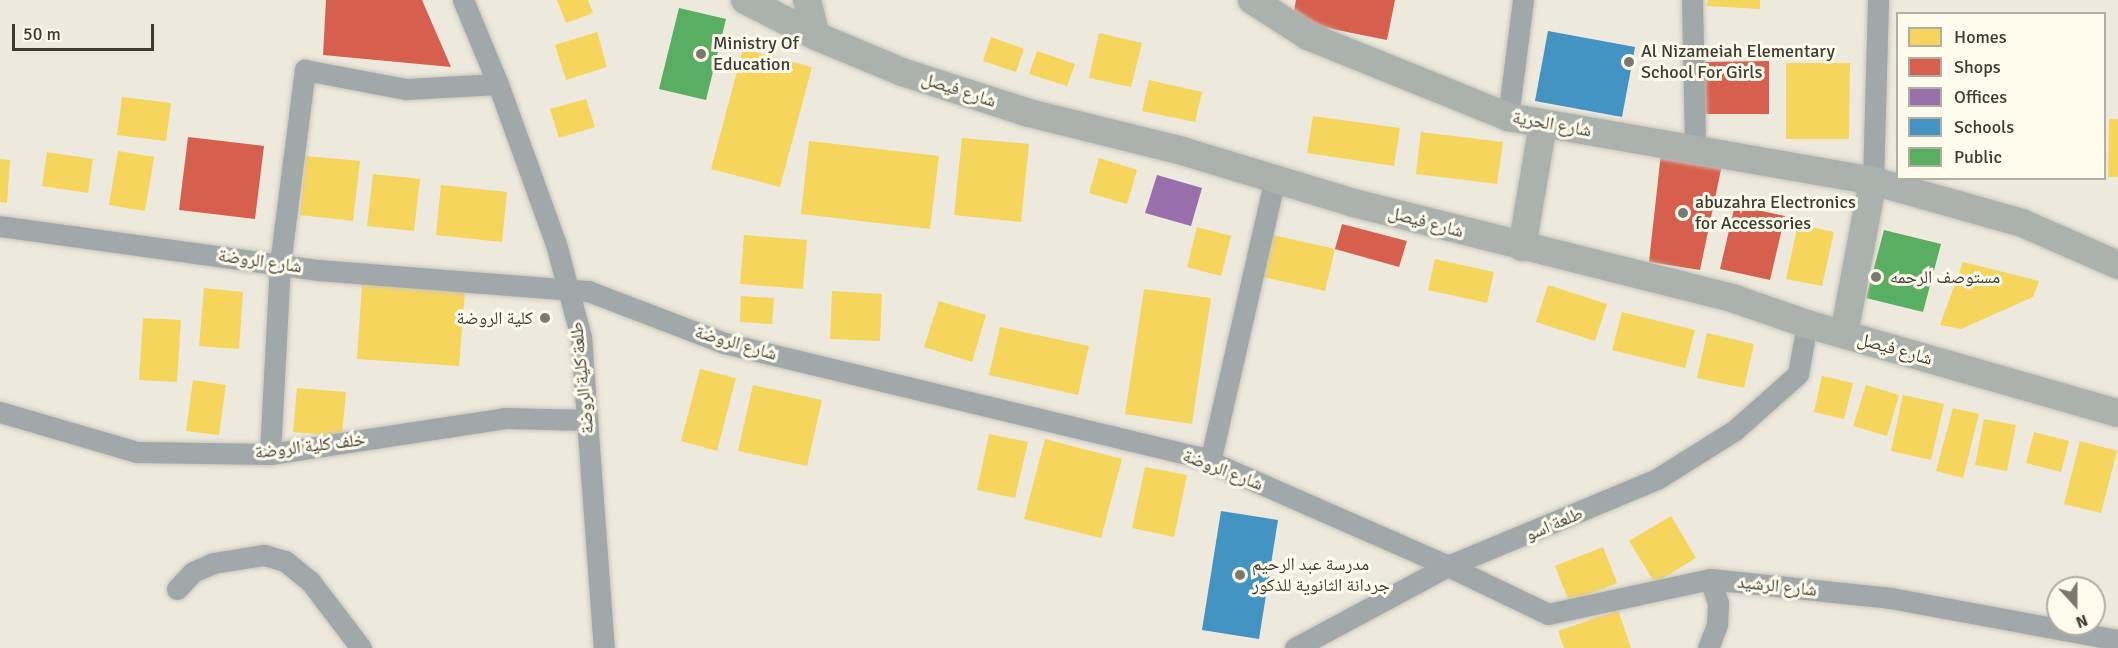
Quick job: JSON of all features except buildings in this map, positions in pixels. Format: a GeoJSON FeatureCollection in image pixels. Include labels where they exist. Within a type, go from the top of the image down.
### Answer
{"type":"FeatureCollection","features":[{"type":"Feature","properties":{"kind":"main road"},"geometry":{"type":"LineString","coordinates":[[807,0],[816,36]]}},
{"type":"Feature","properties":{"kind":"main road","name":"شارع الحرية"},"geometry":{"type":"LineString","coordinates":[[1252,0],[1308,36],[1508,117],[1695,147],[1873,181],[2022,223],[2118,265]]}},
{"type":"Feature","properties":{"kind":"main road","name":"شارع فيصل"},"geometry":{"type":"LineString","coordinates":[[749,1],[816,36],[902,72],[1029,113],[1522,247],[1735,299],[1808,324],[2118,412]]}},
{"type":"Feature","properties":{"kind":"main road"},"geometry":{"type":"LineString","coordinates":[[1522,247],[1543,124]]}},
{"type":"Feature","properties":{"kind":"main road"},"geometry":{"type":"LineString","coordinates":[[1844,334],[1873,181]]}},
{"type":"Feature","properties":{"kind":"street","name":"طلعة كلية الروضة"},"geometry":{"type":"LineString","coordinates":[[463,0],[498,84],[569,290],[581,337],[604,648]]}},
{"type":"Feature","properties":{"kind":"street"},"geometry":{"type":"LineString","coordinates":[[1508,117],[1523,0]]}},
{"type":"Feature","properties":{"kind":"street"},"geometry":{"type":"LineString","coordinates":[[1692,0],[1695,147]]}},
{"type":"Feature","properties":{"kind":"street"},"geometry":{"type":"LineString","coordinates":[[1873,181],[1878,0]]}},
{"type":"Feature","properties":{"kind":"street"},"geometry":{"type":"LineString","coordinates":[[270,454],[280,264],[305,70],[406,89],[498,84]]}},
{"type":"Feature","properties":{"kind":"street"},"geometry":{"type":"LineString","coordinates":[[1210,462],[1275,178]]}},
{"type":"Feature","properties":{"kind":"street","name":"شارع الروضة"},"geometry":{"type":"LineString","coordinates":[[0,226],[280,264],[588,291],[724,343],[1210,462],[1448,566]]}},
{"type":"Feature","properties":{"kind":"street","name":"طلعة اسو"},"geometry":{"type":"LineString","coordinates":[[1295,648],[1448,566],[1657,479],[1735,430],[1798,374],[1808,324]]}},
{"type":"Feature","properties":{"kind":"street","name":"خلف كلية الروضة"},"geometry":{"type":"LineString","coordinates":[[0,412],[137,452],[270,454],[505,418],[587,420]]}},
{"type":"Feature","properties":{"kind":"street"},"geometry":{"type":"LineString","coordinates":[[177,589],[193,572],[213,563],[264,555],[285,561],[310,581],[361,648]]}},
{"type":"Feature","properties":{"kind":"street","name":"شارع الرشيد"},"geometry":{"type":"LineString","coordinates":[[1448,566],[1548,614],[1710,579],[1891,598],[2118,640]]}},
{"type":"Feature","properties":{"kind":"street"},"geometry":{"type":"LineString","coordinates":[[1708,648],[1717,624],[1718,603],[1710,579]]}},
{"type":"Feature","properties":{"kind":"place","name":"Ministry Of Education"},"geometry":{"type":"Point","coordinates":[701,54]}},
{"type":"Feature","properties":{"kind":"place","name":"Al Nizameiah Elementary School For Girls"},"geometry":{"type":"Point","coordinates":[1629,62]}},
{"type":"Feature","properties":{"kind":"place","name":"abuzahra Electronics for Accessories"},"geometry":{"type":"Point","coordinates":[1683,213]}},
{"type":"Feature","properties":{"kind":"place","name":"مستوصف الرحمه"},"geometry":{"type":"Point","coordinates":[1876,277]}},
{"type":"Feature","properties":{"kind":"place","name":"كلية الروضة"},"geometry":{"type":"Point","coordinates":[545,318]}},
{"type":"Feature","properties":{"kind":"place","name":"مدرسة عبد الرحيم جردانة الثانوية للذكور"},"geometry":{"type":"Point","coordinates":[1240,575]}}]}
